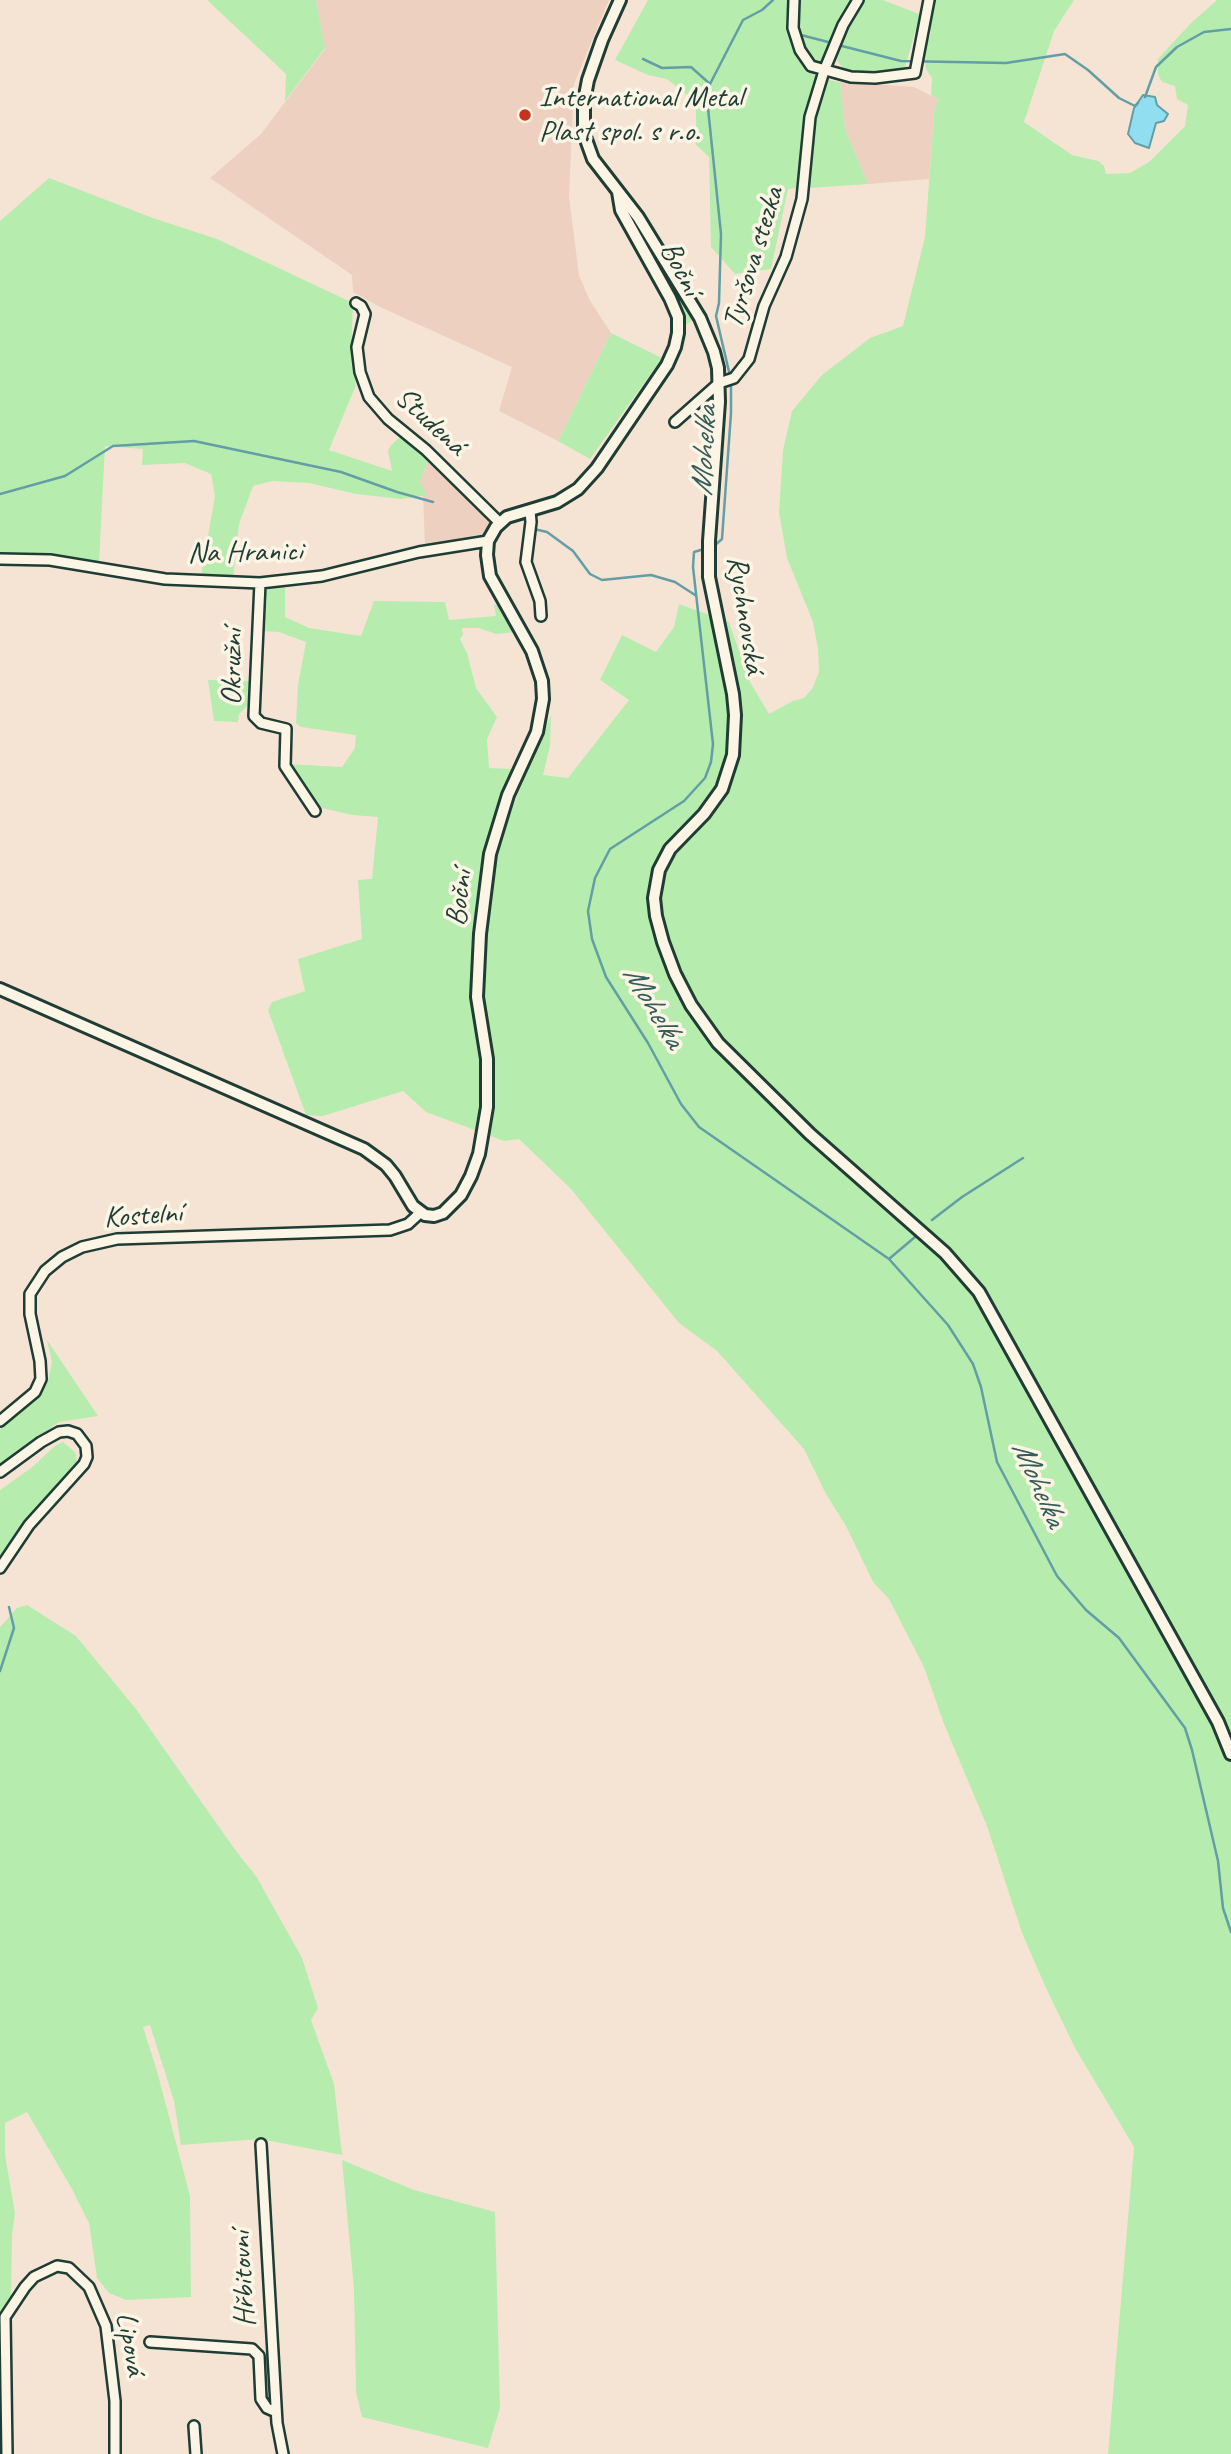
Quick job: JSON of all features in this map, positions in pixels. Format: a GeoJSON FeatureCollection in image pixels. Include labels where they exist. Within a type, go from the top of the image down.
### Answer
{"type":"FeatureCollection","features":[{"type":"Feature","properties":{"kind":"street","name":"Rychnovská"},"geometry":{"type":"LineString","coordinates":[[620,0],[595,57],[584,101],[583,134],[601,172],[638,217],[709,335],[718,368],[726,381],[708,557],[709,577],[733,694],[735,736],[731,765],[722,789],[704,814],[670,849],[659,870],[654,898],[656,916],[675,974],[691,1005],[718,1043],[810,1135],[945,1253],[979,1292],[1213,1713],[1231,1754]]}},
{"type":"Feature","properties":{"kind":"street"},"geometry":{"type":"LineString","coordinates":[[794,0],[793,28],[800,50],[811,66],[851,77],[874,78],[915,73],[929,0]]}},
{"type":"Feature","properties":{"kind":"street","name":"Tyršova stezka"},"geometry":{"type":"LineString","coordinates":[[676,422],[749,359],[764,306],[786,257],[802,199],[810,117],[824,71],[843,26],[858,0]]}},
{"type":"Feature","properties":{"kind":"street","name":"Boční"},"geometry":{"type":"LineString","coordinates":[[500,523],[507,517],[557,502],[578,489],[597,468],[667,365],[676,347],[678,317],[621,210],[618,192]]}},
{"type":"Feature","properties":{"kind":"street","name":"Studená"},"geometry":{"type":"LineString","coordinates":[[355,303],[361,306],[365,314],[357,347],[360,372],[369,397],[388,419],[426,450],[500,523]]}},
{"type":"Feature","properties":{"kind":"street"},"geometry":{"type":"LineString","coordinates":[[530,511],[526,562],[540,601],[541,616]]}},
{"type":"Feature","properties":{"kind":"street"},"geometry":{"type":"LineString","coordinates":[[488,541],[500,523]]}},
{"type":"Feature","properties":{"kind":"street","name":"Boční"},"geometry":{"type":"LineString","coordinates":[[420,1213],[435,1216],[455,1202],[471,1176],[481,1144],[487,1107],[486,1059],[477,997],[480,934],[490,853],[508,796],[537,732],[543,699],[542,681],[532,650],[490,576],[488,541]]}},
{"type":"Feature","properties":{"kind":"street","name":"Na Hranici"},"geometry":{"type":"LineString","coordinates":[[0,559],[50,560],[165,579],[260,583],[322,576],[419,552],[488,541]]}},
{"type":"Feature","properties":{"kind":"street","name":"Okružní"},"geometry":{"type":"LineString","coordinates":[[260,583],[254,716],[261,723],[286,730],[285,766],[315,811]]}},
{"type":"Feature","properties":{"kind":"street"},"geometry":{"type":"LineString","coordinates":[[0,989],[364,1149],[386,1165],[420,1213]]}},
{"type":"Feature","properties":{"kind":"street","name":"Kostelní"},"geometry":{"type":"LineString","coordinates":[[0,1421],[35,1391],[41,1379],[30,1314],[30,1294],[33,1286],[45,1271],[72,1252],[117,1239],[390,1230],[408,1224],[420,1213]]}},
{"type":"Feature","properties":{"kind":"street"},"geometry":{"type":"LineString","coordinates":[[0,1472],[59,1432],[77,1434],[86,1447],[87,1457],[83,1464],[29,1525],[0,1568]]}},
{"type":"Feature","properties":{"kind":"street","name":"Hřbitovní"},"geometry":{"type":"LineString","coordinates":[[261,2144],[276,2412],[284,2454]]}},
{"type":"Feature","properties":{"kind":"street","name":"Lipová"},"geometry":{"type":"LineString","coordinates":[[7,2454],[5,2317],[24,2287],[34,2277],[57,2266],[69,2268],[89,2287],[106,2326],[115,2401],[115,2454]]}},
{"type":"Feature","properties":{"kind":"street","name":"Hřbitovní"},"geometry":{"type":"LineString","coordinates":[[150,2342],[252,2349],[259,2356],[261,2399],[267,2408],[276,2412]]}},
{"type":"Feature","properties":{"kind":"street"},"geometry":{"type":"LineString","coordinates":[[194,2426],[196,2454]]}},
{"type":"Feature","properties":{"kind":"shaded area"},"geometry":{"type":"Polygon","coordinates":[[[316,0],[609,0],[574,84],[569,197],[579,275],[589,299],[611,333],[558,441],[499,411],[512,367],[353,292],[352,275],[210,178],[261,134],[325,49],[316,0]]]}},
{"type":"Feature","properties":{"kind":"shaded area"},"geometry":{"type":"Polygon","coordinates":[[[840,82],[914,87],[940,100],[936,104],[934,114],[929,179],[868,184],[845,129],[840,82]]]}},
{"type":"Feature","properties":{"kind":"shaded area"},"geometry":{"type":"Polygon","coordinates":[[[428,460],[494,522],[486,534],[460,542],[425,546],[423,495],[426,495],[420,482],[428,460]]]}},
{"type":"Feature","properties":{"kind":"green space"},"geometry":{"type":"Polygon","coordinates":[[[207,0],[316,0],[325,48],[285,101],[286,74],[207,0]]]}},
{"type":"Feature","properties":{"kind":"green space"},"geometry":{"type":"Polygon","coordinates":[[[648,0],[790,0],[788,19],[795,50],[816,77],[807,113],[798,188],[788,189],[771,269],[735,274],[711,247],[709,157],[696,145],[696,102],[667,79],[648,75],[615,60],[648,0]]]}},
{"type":"Feature","properties":{"kind":"green space"},"geometry":{"type":"Polygon","coordinates":[[[801,0],[853,0],[832,37],[823,65],[810,60],[803,44],[799,18],[801,0]]]}},
{"type":"Feature","properties":{"kind":"green space"},"geometry":{"type":"Polygon","coordinates":[[[865,0],[883,0],[919,14],[923,0],[1074,0],[1054,31],[1024,122],[1072,155],[1098,161],[1104,166],[1106,174],[1130,173],[1149,162],[1185,126],[1188,105],[1177,99],[1175,86],[1162,82],[1158,75],[1158,59],[1190,24],[1217,0],[1231,0],[1231,2454],[1108,2454],[1134,2147],[1075,2048],[1046,1988],[1022,1933],[987,1826],[944,1724],[924,1667],[889,1599],[873,1582],[804,1449],[717,1351],[679,1323],[571,1189],[519,1139],[504,1141],[426,1112],[403,1091],[323,1116],[306,1115],[268,1010],[272,1002],[305,991],[298,959],[362,939],[358,880],[372,879],[378,817],[352,815],[322,808],[288,764],[342,767],[355,748],[356,735],[301,727],[296,723],[298,685],[306,642],[279,632],[262,631],[262,598],[269,587],[285,584],[285,617],[309,628],[361,636],[374,601],[445,602],[449,620],[496,616],[494,604],[502,608],[514,632],[497,634],[478,628],[462,628],[463,635],[460,639],[467,653],[476,688],[497,717],[487,739],[489,768],[512,769],[495,823],[493,869],[512,808],[551,715],[550,746],[543,775],[568,778],[629,700],[600,680],[622,635],[656,652],[674,627],[679,604],[729,622],[750,682],[769,714],[804,698],[812,689],[819,672],[813,622],[787,558],[779,512],[783,450],[792,411],[822,375],[870,338],[903,326],[925,237],[934,114],[936,103],[940,100],[931,95],[932,78],[926,69],[924,52],[931,33],[920,15],[905,67],[872,74],[844,69],[837,61],[837,53],[850,23],[865,0]]]}},
{"type":"Feature","properties":{"kind":"green space"},"geometry":{"type":"Polygon","coordinates":[[[823,79],[840,82],[845,129],[868,184],[809,188],[823,79]]]}},
{"type":"Feature","properties":{"kind":"green space"},"geometry":{"type":"Polygon","coordinates":[[[49,178],[153,218],[217,239],[353,303],[351,354],[356,385],[329,450],[392,471],[388,451],[401,436],[428,460],[420,482],[427,495],[401,499],[356,494],[309,483],[272,481],[253,486],[239,524],[233,578],[201,576],[215,496],[211,474],[185,463],[142,465],[143,449],[105,446],[99,563],[36,555],[0,554],[0,221],[49,178]]]}},
{"type":"Feature","properties":{"kind":"green space"},"geometry":{"type":"Polygon","coordinates":[[[633,217],[694,319],[686,325],[675,296],[630,218],[633,217]]]}},
{"type":"Feature","properties":{"kind":"green space"},"geometry":{"type":"Polygon","coordinates":[[[611,333],[662,358],[590,459],[558,441],[611,333]]]}},
{"type":"Feature","properties":{"kind":"green space"},"geometry":{"type":"Polygon","coordinates":[[[208,680],[250,681],[249,704],[239,714],[238,722],[214,721],[208,680]]]}},
{"type":"Feature","properties":{"kind":"green space"},"geometry":{"type":"Polygon","coordinates":[[[47,1340],[98,1416],[59,1422],[0,1464],[0,1429],[42,1392],[49,1377],[52,1362],[47,1340]]]}},
{"type":"Feature","properties":{"kind":"green space"},"geometry":{"type":"Polygon","coordinates":[[[63,1442],[75,1452],[77,1461],[26,1520],[0,1561],[0,1490],[63,1442]]]}},
{"type":"Feature","properties":{"kind":"green space"},"geometry":{"type":"Polygon","coordinates":[[[27,1605],[76,1636],[136,1709],[256,1876],[302,1958],[318,2008],[311,2020],[334,2084],[342,2155],[260,2139],[181,2145],[174,2101],[150,2025],[143,2027],[190,2196],[191,2297],[126,2300],[109,2293],[97,2278],[89,2223],[27,2112],[5,2123],[5,2155],[15,2213],[11,2302],[0,2315],[0,1627],[17,1608],[27,1605]]]}},
{"type":"Feature","properties":{"kind":"green space"},"geometry":{"type":"Polygon","coordinates":[[[342,2160],[414,2190],[495,2212],[500,2408],[488,2448],[362,2417],[356,2392],[354,2289],[342,2160]]]}},
{"type":"Feature","properties":{"kind":"water"},"geometry":{"type":"Polygon","coordinates":[[[1143,95],[1155,97],[1157,105],[1168,114],[1164,121],[1156,123],[1149,148],[1135,143],[1128,134],[1134,108],[1143,95]]]}},
{"type":"Feature","properties":{"kind":"waterway","name":"Mohelka"},"geometry":{"type":"LineString","coordinates":[[730,376],[716,316],[719,303],[721,234],[708,108],[710,84],[743,20],[762,10],[773,0]]}},
{"type":"Feature","properties":{"kind":"waterway"},"geometry":{"type":"LineString","coordinates":[[798,12],[799,0]]}},
{"type":"Feature","properties":{"kind":"waterway"},"geometry":{"type":"LineString","coordinates":[[797,22],[801,35],[832,43]]}},
{"type":"Feature","properties":{"kind":"waterway"},"geometry":{"type":"LineString","coordinates":[[1145,97],[1156,67],[1177,47],[1204,32],[1231,29]]}},
{"type":"Feature","properties":{"kind":"waterway"},"geometry":{"type":"LineString","coordinates":[[838,45],[901,61],[1006,63],[1065,54],[1088,70],[1119,98],[1135,106],[1138,103]]}},
{"type":"Feature","properties":{"kind":"waterway"},"geometry":{"type":"LineString","coordinates":[[643,59],[662,68],[691,67],[710,84]]}},
{"type":"Feature","properties":{"kind":"waterway","name":"Mohelka"},"geometry":{"type":"LineString","coordinates":[[714,546],[722,539],[731,382]]}},
{"type":"Feature","properties":{"kind":"waterway"},"geometry":{"type":"LineString","coordinates":[[0,494],[65,476],[113,446],[194,441],[341,472],[433,502]]}},
{"type":"Feature","properties":{"kind":"waterway"},"geometry":{"type":"LineString","coordinates":[[534,529],[547,532],[573,551],[590,574],[602,580],[651,575],[675,582],[695,595]]}},
{"type":"Feature","properties":{"kind":"waterway","name":"Mohelka"},"geometry":{"type":"LineString","coordinates":[[704,549],[694,552],[693,567],[713,744],[711,762],[705,778],[684,801],[610,849],[595,878],[588,911],[592,939],[606,977],[648,1043],[681,1104],[699,1127],[889,1259],[948,1325],[973,1364],[981,1387],[997,1462],[1057,1576],[1086,1610],[1119,1638],[1185,1728],[1218,1861],[1223,1908],[1231,1932]]}},
{"type":"Feature","properties":{"kind":"waterway"},"geometry":{"type":"LineString","coordinates":[[932,1220],[962,1197],[1023,1158]]}},
{"type":"Feature","properties":{"kind":"waterway"},"geometry":{"type":"LineString","coordinates":[[889,1259],[915,1237]]}},
{"type":"Feature","properties":{"kind":"waterway"},"geometry":{"type":"LineString","coordinates":[[0,1671],[14,1628],[9,1607]]}},
{"type":"Feature","properties":{"kind":"place","name":"International Metal Plast spol. s r.o."},"geometry":{"type":"Point","coordinates":[525,115]}}]}
